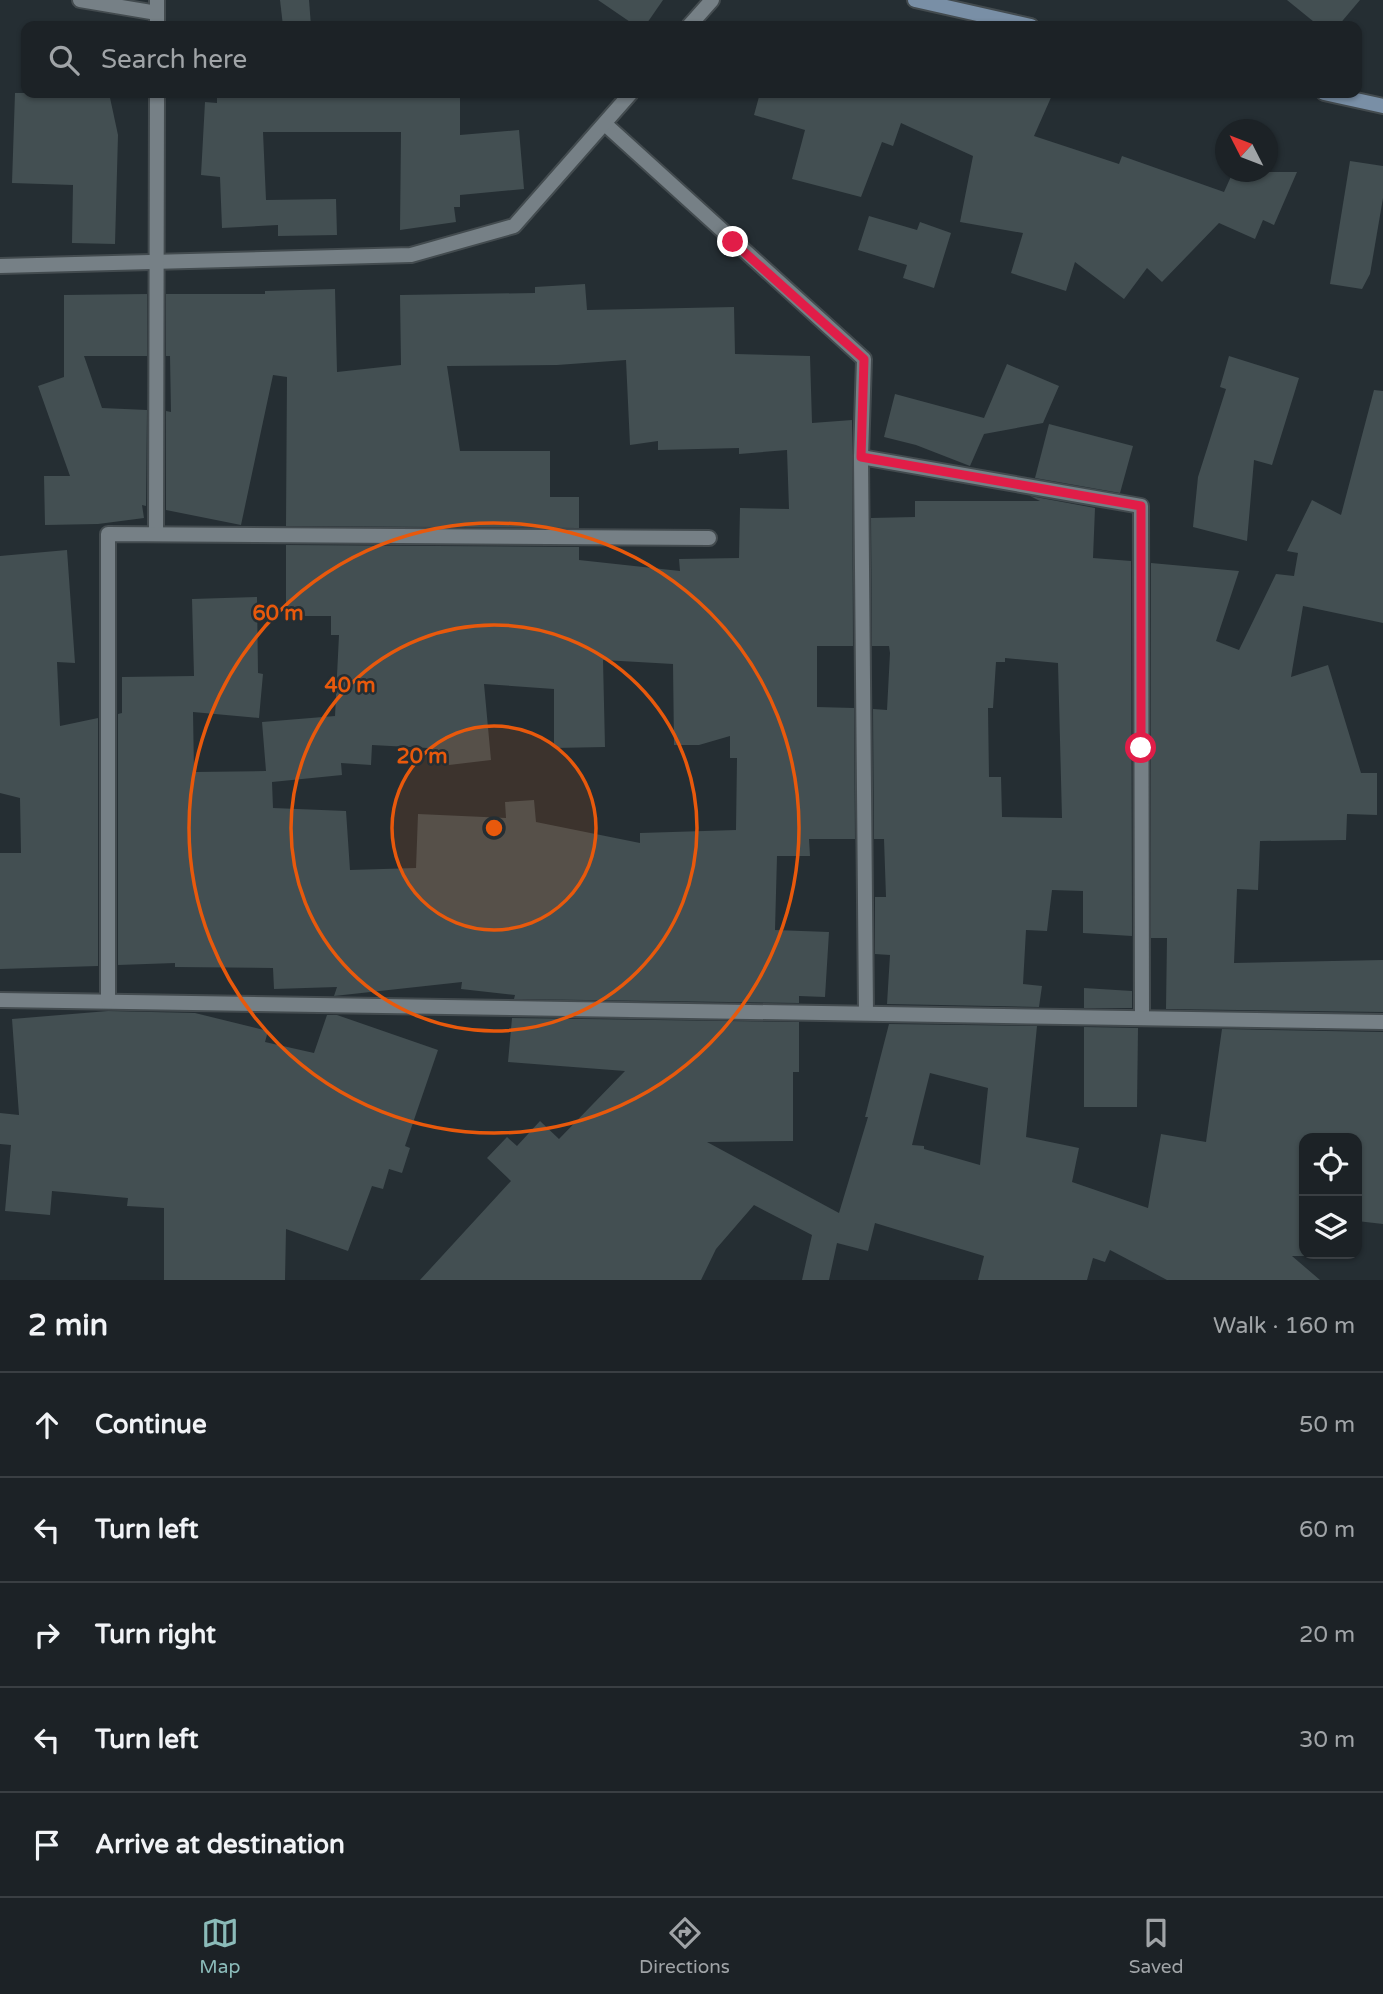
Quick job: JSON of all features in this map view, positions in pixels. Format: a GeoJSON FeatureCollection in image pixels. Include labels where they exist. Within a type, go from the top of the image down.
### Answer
{"type":"FeatureCollection","features":[{"type":"Feature","properties":{"kind":"street"},"geometry":{"type":"LineString","coordinates":[[80,0],[157,13]]}},
{"type":"Feature","properties":{"kind":"street"},"geometry":{"type":"LineString","coordinates":[[693,21],[712,0]]}},
{"type":"Feature","properties":{"kind":"street"},"geometry":{"type":"LineString","coordinates":[[915,0],[1009,21]]}},
{"type":"Feature","properties":{"kind":"street"},"geometry":{"type":"LineString","coordinates":[[156,534],[157,98]]}},
{"type":"Feature","properties":{"kind":"street"},"geometry":{"type":"LineString","coordinates":[[0,266],[411,255],[514,226],[627,98]]}},
{"type":"Feature","properties":{"kind":"street"},"geometry":{"type":"LineString","coordinates":[[1347,98],[1383,106]]}},
{"type":"Feature","properties":{"kind":"street"},"geometry":{"type":"LineString","coordinates":[[605,124],[864,359],[861,457],[866,1013]]}},
{"type":"Feature","properties":{"kind":"street"},"geometry":{"type":"LineString","coordinates":[[861,457],[1141,506],[1142,1018]]}},
{"type":"Feature","properties":{"kind":"street"},"geometry":{"type":"LineString","coordinates":[[108,1001],[108,534],[709,538]]}},
{"type":"Feature","properties":{"kind":"street"},"geometry":{"type":"LineString","coordinates":[[0,1000],[1383,1022]]}},
{"type":"Feature","properties":{"kind":"building"},"geometry":{"type":"Polygon","coordinates":[[[280,0],[309,0],[311,21],[282,21],[280,0]]]}},
{"type":"Feature","properties":{"kind":"building"},"geometry":{"type":"Polygon","coordinates":[[[598,0],[663,0],[648,21],[629,21],[598,0]]]}},
{"type":"Feature","properties":{"kind":"building"},"geometry":{"type":"Polygon","coordinates":[[[1287,0],[1360,0],[1342,21],[1313,21],[1287,0]]]}},
{"type":"Feature","properties":{"kind":"building"},"geometry":{"type":"Polygon","coordinates":[[[15,93],[21,93],[21,98],[110,98],[118,135],[115,244],[72,243],[73,185],[12,183],[15,93]]]}},
{"type":"Feature","properties":{"kind":"building"},"geometry":{"type":"Polygon","coordinates":[[[217,98],[460,98],[460,135],[519,130],[524,189],[460,195],[460,207],[454,207],[456,222],[400,230],[401,132],[263,132],[266,200],[336,199],[337,235],[278,236],[278,225],[222,228],[220,177],[201,175],[205,102],[217,103],[217,98]]]}},
{"type":"Feature","properties":{"kind":"building"},"geometry":{"type":"Polygon","coordinates":[[[759,98],[1051,98],[1034,136],[1119,164],[1122,156],[1224,192],[1228,182],[1278,182],[1278,172],[1297,172],[1274,225],[1263,220],[1255,239],[1219,223],[1162,282],[1147,268],[1124,299],[1075,262],[1066,291],[1011,273],[1023,233],[960,222],[973,156],[901,123],[893,146],[882,142],[861,197],[792,179],[805,130],[754,115],[759,98]]]}},
{"type":"Feature","properties":{"kind":"building"},"geometry":{"type":"Polygon","coordinates":[[[1350,161],[1383,166],[1383,198],[1370,274],[1362,289],[1330,284],[1350,161]]]}},
{"type":"Feature","properties":{"kind":"building"},"geometry":{"type":"Polygon","coordinates":[[[869,216],[917,230],[920,222],[951,233],[934,288],[903,278],[907,265],[858,250],[869,216]]]}},
{"type":"Feature","properties":{"kind":"building"},"geometry":{"type":"Polygon","coordinates":[[[585,284],[587,310],[734,307],[735,354],[810,356],[812,423],[852,420],[853,646],[817,646],[817,707],[854,708],[855,839],[809,839],[810,856],[777,856],[775,930],[829,932],[825,997],[799,996],[799,1003],[514,999],[515,995],[461,989],[462,982],[334,996],[337,987],[274,989],[273,968],[175,967],[175,963],[118,965],[118,714],[122,713],[122,677],[194,676],[192,599],[257,597],[258,673],[263,674],[259,718],[193,712],[194,772],[266,771],[262,722],[335,716],[339,635],[331,635],[331,616],[286,616],[286,545],[579,547],[579,560],[680,571],[679,559],[739,558],[740,508],[789,509],[787,450],[739,454],[739,448],[658,450],[658,441],[630,445],[626,360],[557,365],[447,366],[460,451],[550,451],[550,497],[579,497],[579,528],[286,526],[287,377],[273,375],[241,525],[166,510],[166,411],[171,412],[170,356],[166,356],[166,294],[265,294],[265,291],[335,289],[337,372],[401,365],[400,295],[535,293],[535,287],[585,284]],[[603,660],[605,747],[554,748],[554,689],[484,684],[491,760],[449,765],[448,751],[428,754],[428,748],[372,745],[371,765],[341,763],[342,775],[272,782],[273,808],[346,811],[350,870],[416,868],[418,814],[506,818],[505,802],[534,800],[536,822],[640,843],[640,833],[736,830],[737,758],[730,758],[730,736],[699,745],[674,745],[673,664],[603,660]]]}},
{"type":"Feature","properties":{"kind":"building"},"geometry":{"type":"Polygon","coordinates":[[[147,294],[147,356],[84,356],[102,408],[147,410],[146,506],[142,505],[144,518],[98,524],[45,525],[44,476],[70,476],[38,386],[64,377],[64,295],[147,294]]]}},
{"type":"Feature","properties":{"kind":"building"},"geometry":{"type":"Polygon","coordinates":[[[1229,356],[1299,378],[1272,465],[1254,460],[1247,541],[1193,527],[1198,477],[1226,389],[1220,387],[1229,356]]]}},
{"type":"Feature","properties":{"kind":"building"},"geometry":{"type":"Polygon","coordinates":[[[1007,364],[1059,386],[1043,423],[984,434],[970,466],[916,445],[884,437],[895,394],[984,418],[1007,364]]]}},
{"type":"Feature","properties":{"kind":"building"},"geometry":{"type":"Polygon","coordinates":[[[1374,390],[1383,391],[1383,623],[1303,606],[1291,677],[1328,665],[1361,773],[1377,773],[1377,815],[1347,814],[1346,840],[1260,841],[1258,890],[1237,889],[1234,963],[1383,960],[1383,1012],[1166,1009],[1167,938],[1151,938],[1151,563],[1239,571],[1216,641],[1239,650],[1276,574],[1294,576],[1298,553],[1287,551],[1312,500],[1341,515],[1374,390]]]}},
{"type":"Feature","properties":{"kind":"building"},"geometry":{"type":"Polygon","coordinates":[[[1049,424],[1133,446],[1120,493],[1035,478],[1049,424]]]}},
{"type":"Feature","properties":{"kind":"building"},"geometry":{"type":"Polygon","coordinates":[[[1030,496],[1095,508],[1093,558],[1131,561],[1132,936],[1083,933],[1083,891],[1052,890],[1047,931],[1026,930],[1023,984],[1042,986],[1039,1007],[887,1004],[890,955],[875,954],[875,897],[886,897],[884,839],[874,839],[873,709],[887,710],[890,653],[889,646],[872,646],[871,518],[915,517],[915,501],[1040,501],[1030,496]],[[1005,658],[1005,662],[996,662],[993,708],[988,708],[989,777],[1001,777],[1002,817],[1062,818],[1058,663],[1005,658]]]}},
{"type":"Feature","properties":{"kind":"building"},"geometry":{"type":"Polygon","coordinates":[[[67,550],[75,663],[57,662],[60,726],[98,718],[98,966],[0,969],[0,853],[21,853],[20,798],[0,793],[0,556],[67,550]]]}},
{"type":"Feature","properties":{"kind":"building"},"geometry":{"type":"Polygon","coordinates":[[[1084,988],[1132,991],[1132,1008],[1084,1008],[1084,988]]]}},
{"type":"Feature","properties":{"kind":"building"},"geometry":{"type":"Polygon","coordinates":[[[108,1011],[195,1013],[268,1031],[265,1042],[314,1053],[327,1015],[337,1015],[438,1050],[405,1146],[410,1148],[402,1173],[389,1169],[383,1189],[372,1186],[348,1251],[286,1229],[285,1280],[164,1280],[164,1208],[127,1206],[128,1198],[52,1191],[50,1215],[5,1211],[11,1145],[0,1144],[0,1113],[19,1115],[12,1019],[108,1011]]]}},
{"type":"Feature","properties":{"kind":"building"},"geometry":{"type":"Polygon","coordinates":[[[512,1018],[799,1022],[799,1072],[793,1072],[793,1141],[707,1142],[839,1213],[868,1117],[865,1117],[889,1024],[1037,1026],[1026,1137],[1079,1148],[1072,1182],[1148,1208],[1161,1134],[1206,1142],[1222,1029],[1383,1032],[1383,1224],[1362,1222],[1362,1133],[1299,1133],[1299,1256],[1292,1256],[1320,1280],[1167,1280],[1110,1250],[1105,1262],[1093,1258],[1087,1280],[978,1280],[984,1256],[875,1223],[868,1251],[837,1243],[829,1280],[802,1280],[812,1235],[754,1205],[716,1249],[701,1280],[420,1280],[511,1181],[487,1158],[507,1137],[517,1146],[540,1121],[559,1139],[625,1071],[508,1062],[512,1018]],[[930,1073],[912,1145],[924,1146],[924,1149],[980,1165],[988,1088],[930,1073]]]}},
{"type":"Feature","properties":{"kind":"building"},"geometry":{"type":"Polygon","coordinates":[[[1084,1027],[1138,1028],[1137,1107],[1084,1107],[1084,1027]]]}},
{"type":"Feature","properties":{"kind":"route"},"geometry":{"type":"LineString","coordinates":[[733,242],[864,359],[861,457],[1141,506],[1141,748]]}}]}
